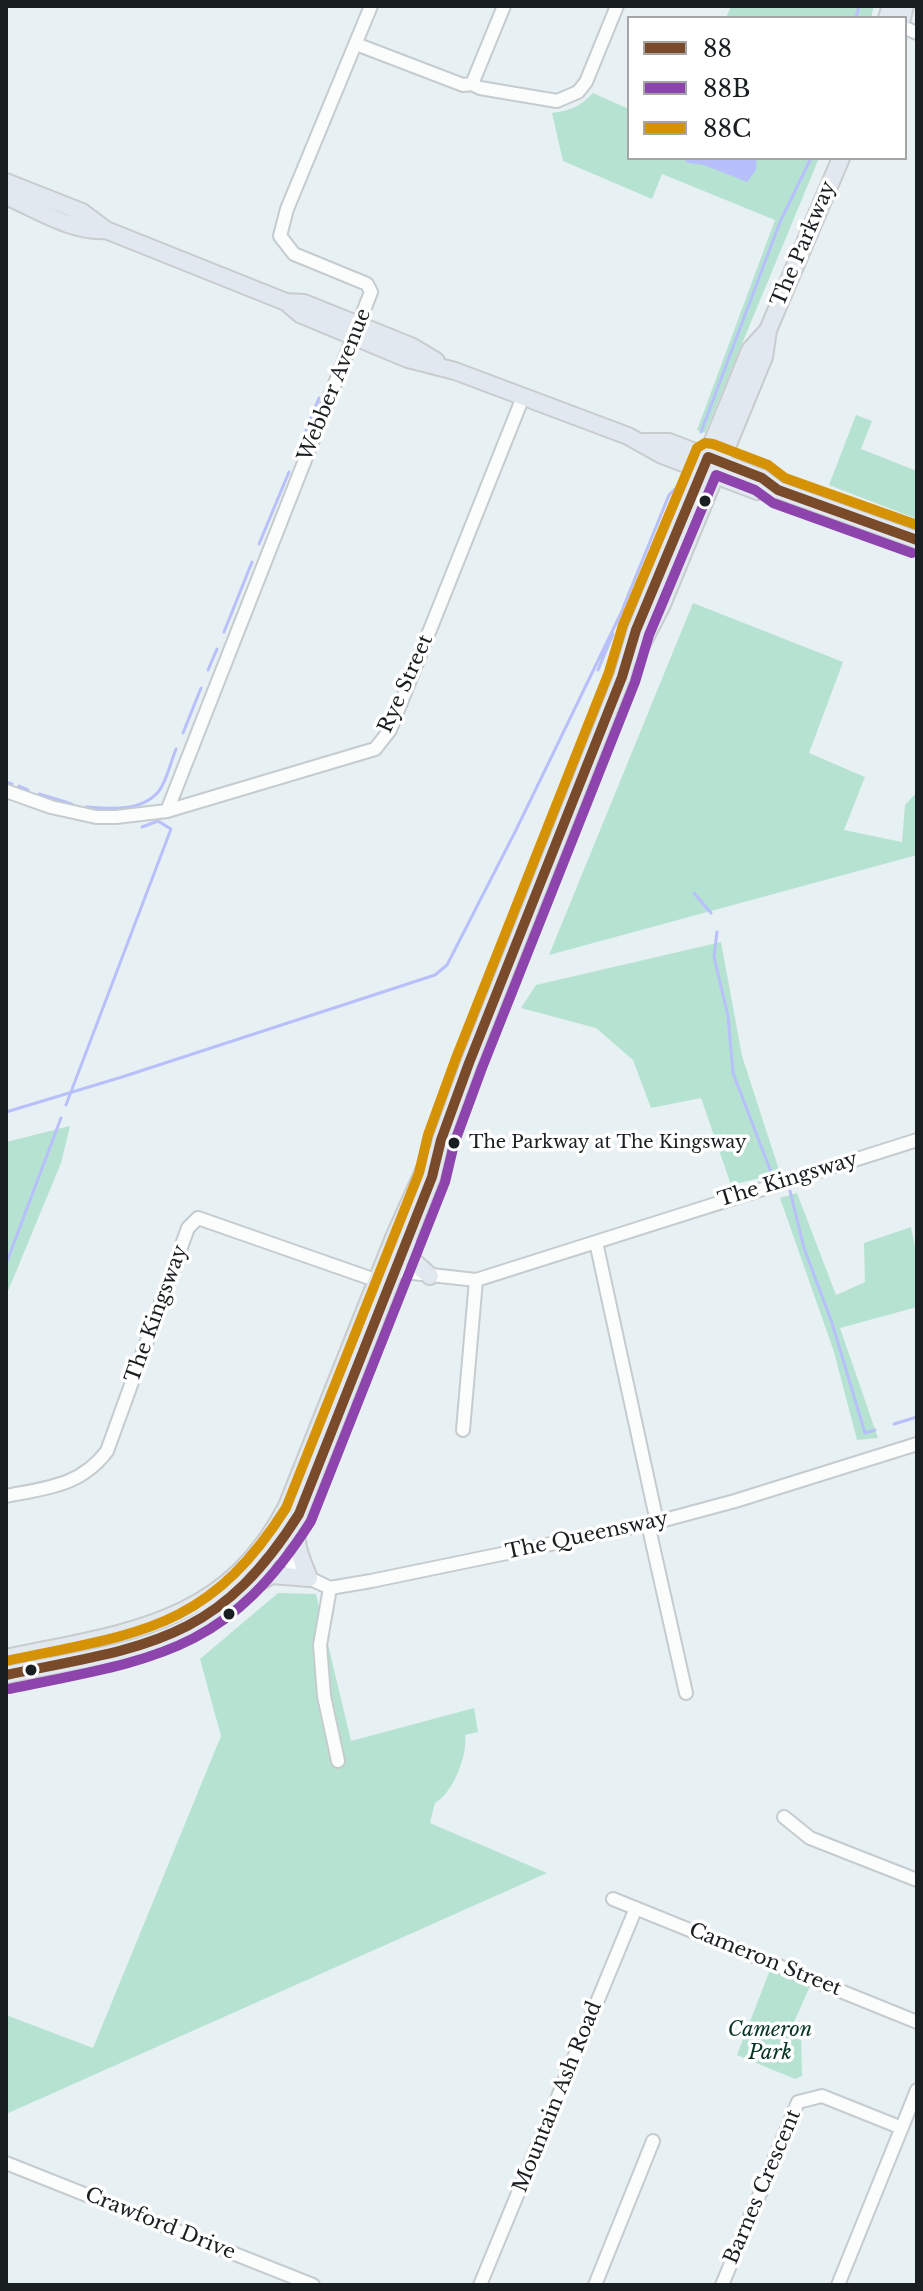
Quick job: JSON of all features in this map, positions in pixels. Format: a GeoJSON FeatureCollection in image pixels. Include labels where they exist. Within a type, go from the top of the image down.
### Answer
{"type":"FeatureCollection","features":[{"type":"Feature","properties":{"kind":"main road","name":"The Parkway"},"geometry":{"type":"LineString","coordinates":[[6,1658],[137,1630],[175,1617],[222,1585],[269,1546],[385,1277],[407,1239],[432,1177],[441,1140],[491,1003],[622,677],[661,607],[750,350],[768,330],[840,160]]}},
{"type":"Feature","properties":{"kind":"main road"},"geometry":{"type":"LineString","coordinates":[[6,182],[82,212],[106,230],[286,302],[300,314],[358,331],[408,359],[455,371],[642,442],[662,455],[711,466],[757,491],[778,490],[917,540]]}},
{"type":"Feature","properties":{"kind":"main road"},"geometry":{"type":"LineString","coordinates":[[6,196],[79,227],[106,230]]}},
{"type":"Feature","properties":{"kind":"main road","name":"The Parkway"},"geometry":{"type":"LineString","coordinates":[[6,1675],[149,1643],[183,1630],[223,1604],[299,1514],[424,1167],[441,1140]]}},
{"type":"Feature","properties":{"kind":"main road"},"geometry":{"type":"LineString","coordinates":[[407,1239],[411,1259],[430,1276]]}},
{"type":"Feature","properties":{"kind":"main road"},"geometry":{"type":"LineString","coordinates":[[223,1604],[272,1575],[309,1578],[296,1545],[299,1514]]}},
{"type":"Feature","properties":{"kind":"street","name":"Webber Avenue"},"geometry":{"type":"LineString","coordinates":[[167,811],[371,292],[367,284],[294,254],[280,236],[287,209],[371,6]]}},
{"type":"Feature","properties":{"kind":"street"},"geometry":{"type":"LineString","coordinates":[[472,84],[504,6]]}},
{"type":"Feature","properties":{"kind":"street"},"geometry":{"type":"LineString","coordinates":[[356,44],[463,85],[472,84],[557,101],[578,92],[586,82],[617,6]]}},
{"type":"Feature","properties":{"kind":"street","name":"Rye Street"},"geometry":{"type":"LineString","coordinates":[[6,791],[51,807],[96,817],[167,811],[375,749],[390,730],[523,397]]}},
{"type":"Feature","properties":{"kind":"street","name":"The Kingsway"},"geometry":{"type":"LineString","coordinates":[[6,1496],[64,1485],[98,1464],[107,1451],[188,1228],[198,1218],[385,1277],[430,1276],[476,1280],[917,1140]]}},
{"type":"Feature","properties":{"kind":"street"},"geometry":{"type":"LineString","coordinates":[[596,1242],[686,1693]]}},
{"type":"Feature","properties":{"kind":"street"},"geometry":{"type":"LineString","coordinates":[[463,1430],[476,1280]]}},
{"type":"Feature","properties":{"kind":"street","name":"The Queensway"},"geometry":{"type":"LineString","coordinates":[[330,1588],[652,1523],[735,1501],[917,1444]]}},
{"type":"Feature","properties":{"kind":"street"},"geometry":{"type":"LineString","coordinates":[[269,1546],[309,1578],[330,1588],[320,1645],[324,1696],[338,1761]]}},
{"type":"Feature","properties":{"kind":"street"},"geometry":{"type":"LineString","coordinates":[[784,1817],[810,1838],[917,1880]]}},
{"type":"Feature","properties":{"kind":"street","name":"Cameron Street"},"geometry":{"type":"LineString","coordinates":[[613,1899],[917,2022]]}},
{"type":"Feature","properties":{"kind":"street","name":"Mountain Ash Road"},"geometry":{"type":"LineString","coordinates":[[480,2285],[636,1908]]}},
{"type":"Feature","properties":{"kind":"street"},"geometry":{"type":"LineString","coordinates":[[838,2285],[917,2090]]}},
{"type":"Feature","properties":{"kind":"street","name":"Barnes Crescent"},"geometry":{"type":"LineString","coordinates":[[722,2285],[798,2102],[822,2096],[902,2128]]}},
{"type":"Feature","properties":{"kind":"street"},"geometry":{"type":"LineString","coordinates":[[595,2285],[653,2141]]}},
{"type":"Feature","properties":{"kind":"street","name":"Crawford Drive"},"geometry":{"type":"LineString","coordinates":[[6,2163],[313,2285]]}},
{"type":"Feature","properties":{"kind":"green space"},"geometry":{"type":"Polygon","coordinates":[[[731,6],[874,6],[872,16],[727,16],[731,6]]]}},
{"type":"Feature","properties":{"kind":"green space"},"geometry":{"type":"Polygon","coordinates":[[[593,93],[627,108],[627,160],[818,160],[705,433],[697,430],[775,220],[662,174],[652,199],[563,161],[552,113],[575,107],[593,93]]]}},
{"type":"Feature","properties":{"kind":"green space"},"geometry":{"type":"Polygon","coordinates":[[[856,415],[872,421],[861,449],[917,471],[917,519],[829,485],[856,415]]]}},
{"type":"Feature","properties":{"kind":"green space"},"geometry":{"type":"Polygon","coordinates":[[[693,603],[843,662],[809,753],[865,777],[844,830],[902,842],[905,805],[917,792],[917,855],[549,955],[693,603]]]}},
{"type":"Feature","properties":{"kind":"green space"},"geometry":{"type":"Polygon","coordinates":[[[721,942],[742,1056],[780,1173],[731,1185],[701,1098],[651,1108],[633,1060],[596,1028],[521,1008],[536,985],[721,942]]]}},
{"type":"Feature","properties":{"kind":"green space"},"geometry":{"type":"Polygon","coordinates":[[[70,1126],[61,1163],[6,1296],[6,1142],[70,1126]]]}},
{"type":"Feature","properties":{"kind":"green space"},"geometry":{"type":"Polygon","coordinates":[[[797,1193],[836,1295],[865,1282],[864,1243],[911,1227],[917,1257],[917,1307],[840,1328],[878,1438],[857,1440],[834,1352],[780,1198],[797,1193]]]}},
{"type":"Feature","properties":{"kind":"green space"},"geometry":{"type":"Polygon","coordinates":[[[278,1593],[316,1594],[351,1741],[474,1708],[478,1732],[465,1735],[458,1773],[448,1791],[435,1803],[430,1823],[547,1873],[6,2114],[6,2015],[93,2048],[221,1736],[200,1659],[278,1593]]]}},
{"type":"Feature","properties":{"kind":"green space","name":"Cameron Park"},"geometry":{"type":"Polygon","coordinates":[[[770,1970],[810,1986],[791,2029],[801,2034],[802,2076],[795,2079],[737,2055],[770,1970]]]}},
{"type":"Feature","properties":{"kind":"water"},"geometry":{"type":"Polygon","coordinates":[[[685,160],[757,160],[756,170],[747,182],[704,165],[685,160]]]}},
{"type":"Feature","properties":{"kind":"waterway"},"geometry":{"type":"LineString","coordinates":[[856,16],[859,6]]}},
{"type":"Feature","properties":{"kind":"waterway"},"geometry":{"type":"LineString","coordinates":[[701,432],[780,222],[810,160]]}},
{"type":"Feature","properties":{"kind":"waterway"},"geometry":{"type":"LineString","coordinates":[[295,458],[319,398]]}},
{"type":"Feature","properties":{"kind":"waterway"},"geometry":{"type":"LineString","coordinates":[[259,544],[289,472]]}},
{"type":"Feature","properties":{"kind":"waterway"},"geometry":{"type":"LineString","coordinates":[[623,608],[669,495],[680,484]]}},
{"type":"Feature","properties":{"kind":"waterway"},"geometry":{"type":"LineString","coordinates":[[224,632],[252,562]]}},
{"type":"Feature","properties":{"kind":"waterway"},"geometry":{"type":"LineString","coordinates":[[6,1112],[435,975],[447,965],[623,609]]}},
{"type":"Feature","properties":{"kind":"waterway"},"geometry":{"type":"LineString","coordinates":[[612,635],[598,670],[613,634]]}},
{"type":"Feature","properties":{"kind":"waterway"},"geometry":{"type":"LineString","coordinates":[[208,670],[217,649]]}},
{"type":"Feature","properties":{"kind":"waterway"},"geometry":{"type":"LineString","coordinates":[[183,733],[201,688]]}},
{"type":"Feature","properties":{"kind":"waterway"},"geometry":{"type":"LineString","coordinates":[[86,807],[125,808],[152,798],[164,781],[176,749]]}},
{"type":"Feature","properties":{"kind":"waterway"},"geometry":{"type":"LineString","coordinates":[[6,782],[12,784]]}},
{"type":"Feature","properties":{"kind":"waterway"},"geometry":{"type":"LineString","coordinates":[[19,786],[28,790]]}},
{"type":"Feature","properties":{"kind":"waterway"},"geometry":{"type":"LineString","coordinates":[[39,794],[72,804]]}},
{"type":"Feature","properties":{"kind":"waterway"},"geometry":{"type":"LineString","coordinates":[[66,1105],[171,829],[158,821],[142,827]]}},
{"type":"Feature","properties":{"kind":"waterway"},"geometry":{"type":"LineString","coordinates":[[694,893],[711,913]]}},
{"type":"Feature","properties":{"kind":"waterway"},"geometry":{"type":"LineString","coordinates":[[717,932],[714,957],[728,1016],[733,1073],[771,1172]]}},
{"type":"Feature","properties":{"kind":"waterway"},"geometry":{"type":"LineString","coordinates":[[6,1264],[61,1118]]}},
{"type":"Feature","properties":{"kind":"waterway"},"geometry":{"type":"LineString","coordinates":[[790,1191],[804,1248],[832,1323],[865,1433],[875,1430]]}},
{"type":"Feature","properties":{"kind":"waterway"},"geometry":{"type":"LineString","coordinates":[[894,1424],[917,1417]]}},
{"type":"Feature","properties":{"kind":"transit line","name":"88C"},"geometry":{"type":"LineString","coordinates":[[6,1661],[132,1633],[198,1603],[228,1580],[257,1549],[286,1508],[419,1173],[428,1135],[456,1058],[609,672],[623,625],[697,448],[705,443],[713,444],[768,465],[785,478],[917,525]]}},
{"type":"Feature","properties":{"kind":"transit line","name":"88"},"geometry":{"type":"LineString","coordinates":[[6,1675],[138,1646],[174,1632],[207,1614],[238,1590],[269,1557],[299,1514],[432,1177],[441,1140],[469,1063],[622,677],[636,630],[708,457],[762,478],[778,490],[917,540]]}},
{"type":"Feature","properties":{"kind":"transit line","name":"88B"},"geometry":{"type":"LineString","coordinates":[[9,1689],[105,1669],[182,1644],[216,1625],[248,1600],[279,1565],[311,1521],[445,1182],[454,1144],[482,1068],[635,682],[649,635],[716,475],[755,490],[773,503],[912,553]]}},
{"type":"Feature","properties":{"kind":"place","name":"The Parkway at The Kingsway"},"geometry":{"type":"Point","coordinates":[454,1143]}}]}
